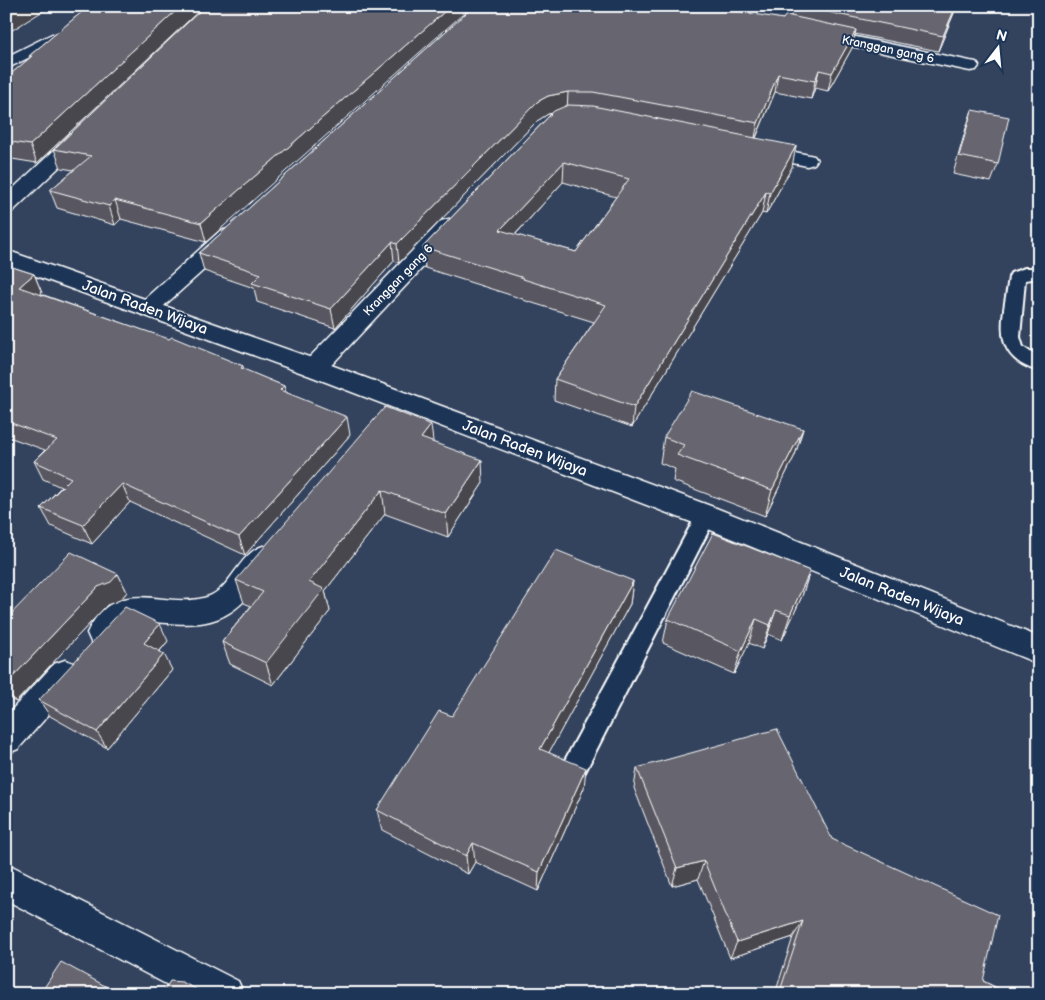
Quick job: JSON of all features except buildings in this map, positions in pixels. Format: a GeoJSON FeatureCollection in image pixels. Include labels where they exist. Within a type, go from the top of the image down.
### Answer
{"type":"FeatureCollection","features":[{"type":"Feature","properties":{"kind":"street"},"geometry":{"type":"LineString","coordinates":[[12,71],[67,26]]}},
{"type":"Feature","properties":{"kind":"street","name":"Kranggan gang 6"},"geometry":{"type":"LineString","coordinates":[[805,31],[970,66]]}},
{"type":"Feature","properties":{"kind":"street"},"geometry":{"type":"LineString","coordinates":[[6,207],[98,120]]}},
{"type":"Feature","properties":{"kind":"street"},"geometry":{"type":"LineString","coordinates":[[739,146],[807,160]]}},
{"type":"Feature","properties":{"kind":"street","name":"Kranggan gang 6"},"geometry":{"type":"LineString","coordinates":[[314,368],[463,212]]}},
{"type":"Feature","properties":{"kind":"street"},"geometry":{"type":"LineString","coordinates":[[148,308],[243,223]]}},
{"type":"Feature","properties":{"kind":"street","name":"Jalan Raden Wijaya"},"geometry":{"type":"LineString","coordinates":[[6,257],[314,368],[397,401],[706,516],[1039,652]]}},
{"type":"Feature","properties":{"kind":"street"},"geometry":{"type":"LineString","coordinates":[[378,423],[397,401]]}},
{"type":"Feature","properties":{"kind":"street"},"geometry":{"type":"LineString","coordinates":[[6,739],[119,615],[132,609],[196,610],[209,609],[220,604],[229,597],[281,536]]}},
{"type":"Feature","properties":{"kind":"street"},"geometry":{"type":"LineString","coordinates":[[6,881],[225,994]]}},
{"type":"Feature","properties":{"kind":"lane"},"geometry":{"type":"LineString","coordinates":[[1039,273],[1025,273],[1017,277],[1011,337],[1012,344],[1024,359],[1039,365]]}},
{"type":"Feature","properties":{"kind":"lane"},"geometry":{"type":"LineString","coordinates":[[573,770],[706,516]]}}]}
